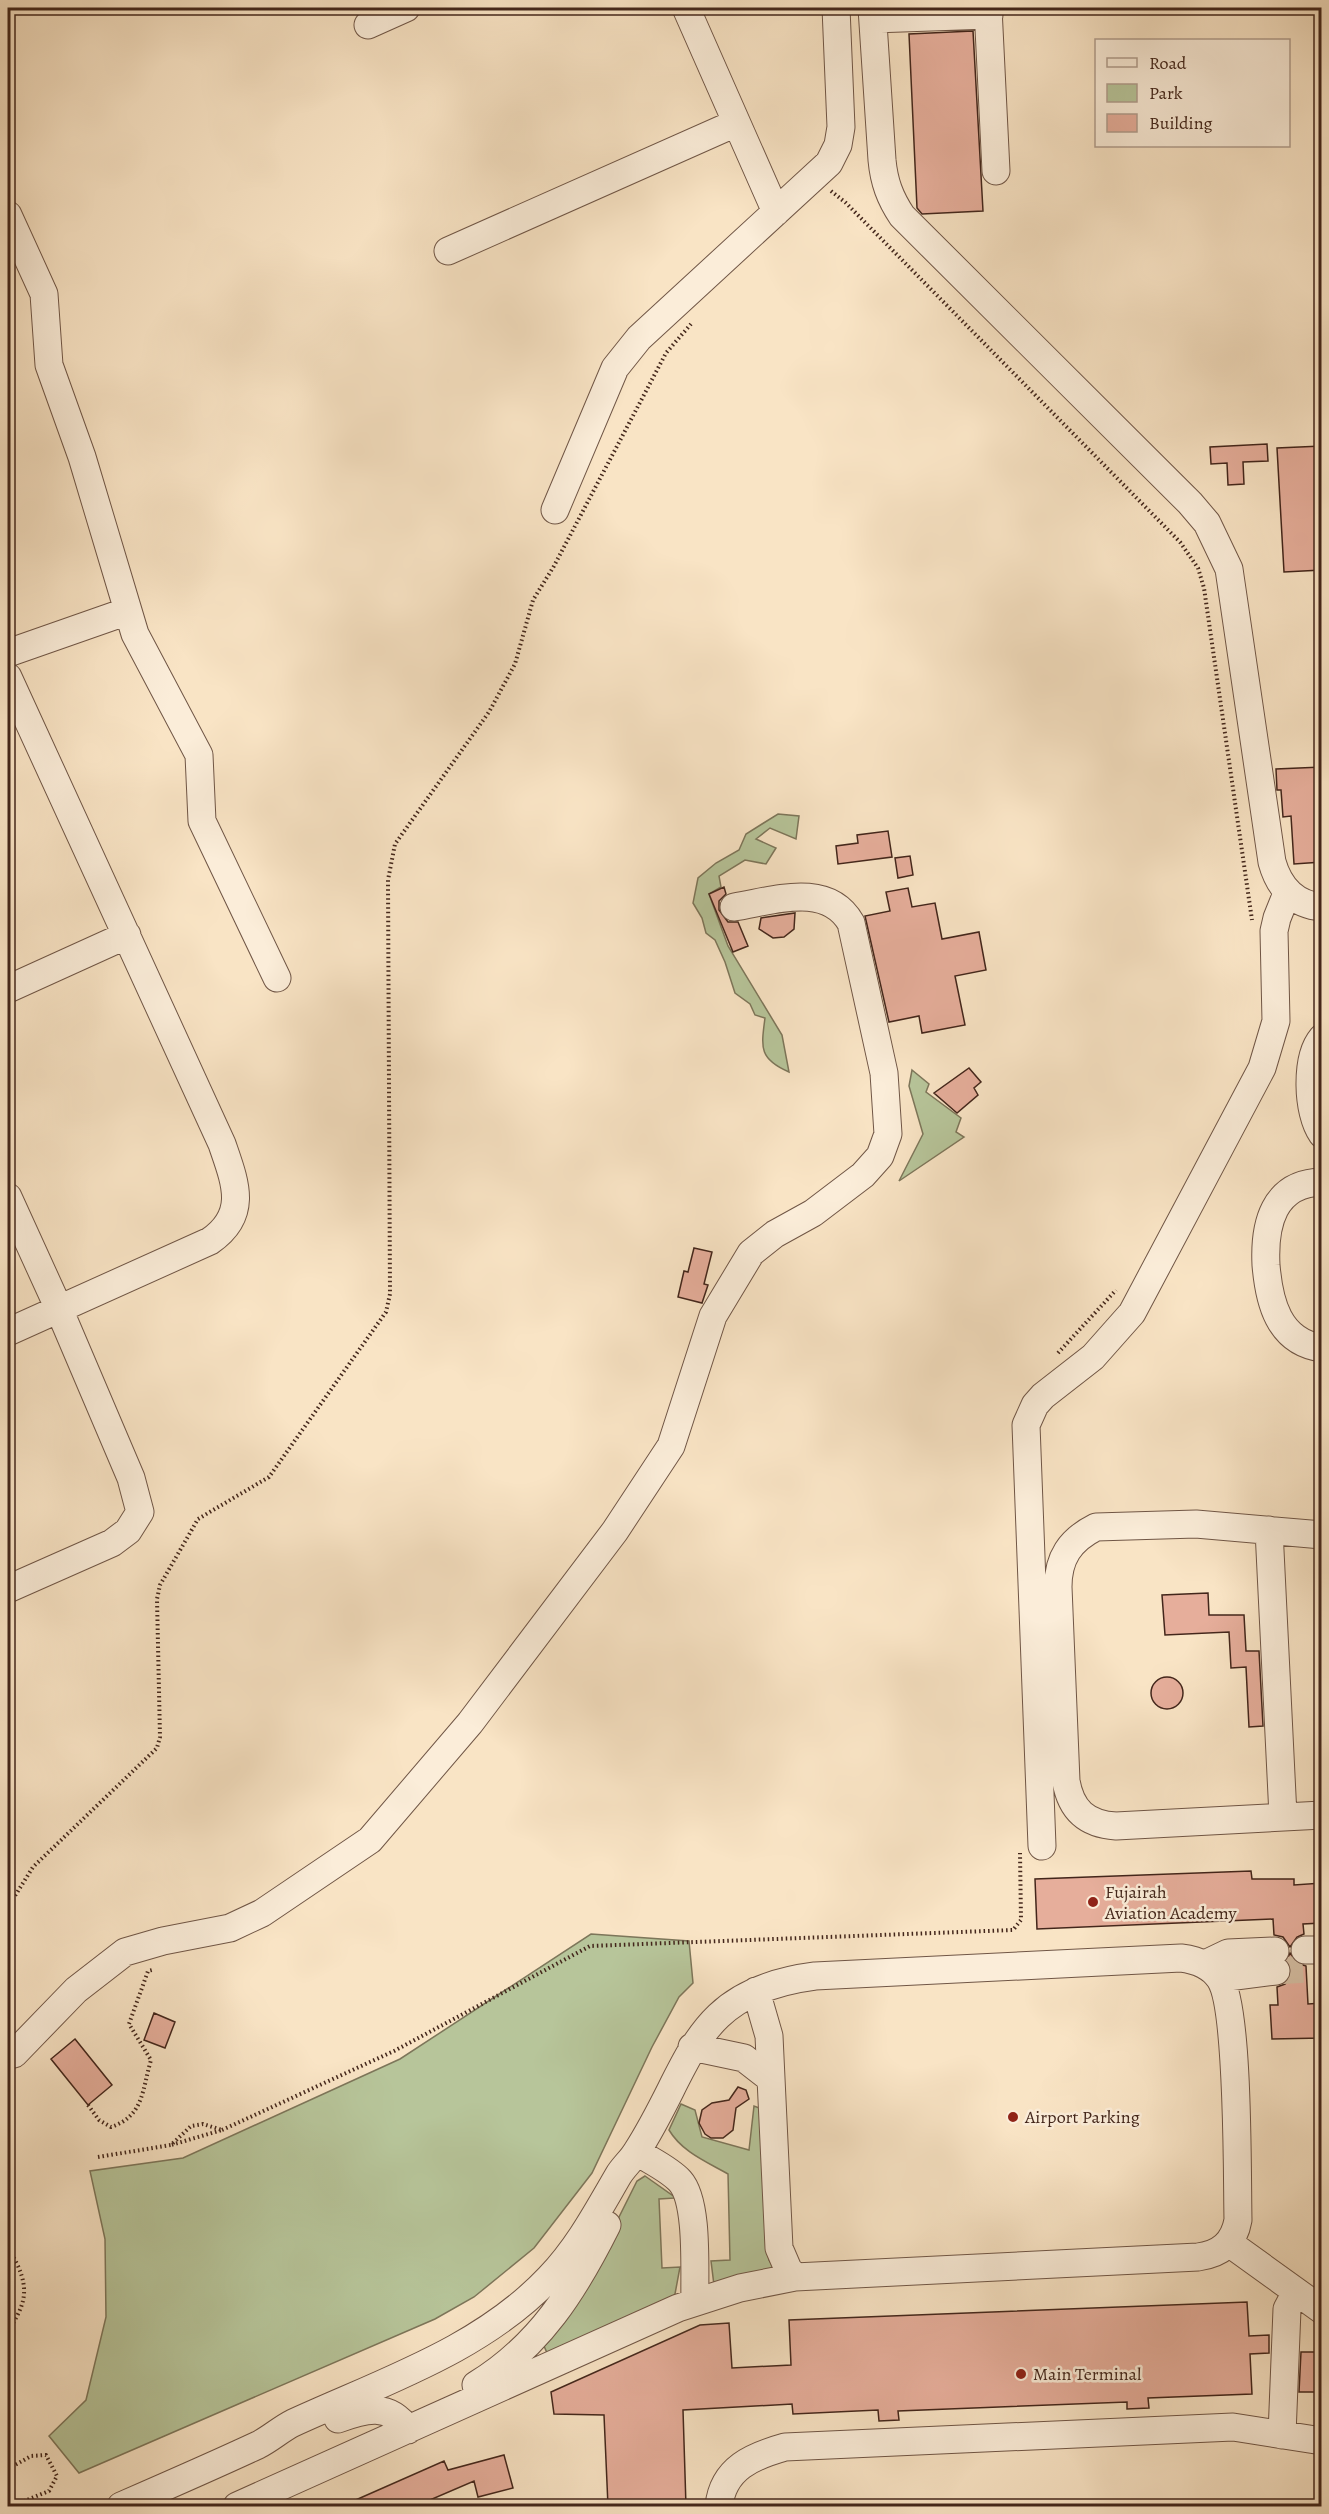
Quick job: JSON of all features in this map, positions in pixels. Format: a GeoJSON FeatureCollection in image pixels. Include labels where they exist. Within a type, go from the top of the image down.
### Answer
{"type":"FeatureCollection","features":[{"type":"Feature","properties":{"kind":"street"},"geometry":{"type":"LineString","coordinates":[[368,25],[406,8]]}},
{"type":"Feature","properties":{"kind":"street"},"geometry":{"type":"LineString","coordinates":[[686,8],[776,212]]}},
{"type":"Feature","properties":{"kind":"street"},"geometry":{"type":"LineString","coordinates":[[555,510],[615,368],[639,338],[829,163],[838,145],[842,127],[836,8]]}},
{"type":"Feature","properties":{"kind":"street"},"geometry":{"type":"LineString","coordinates":[[996,171],[989,11],[873,13],[884,180],[891,199],[902,216],[1190,503],[1207,523],[1220,545],[1234,593],[1272,862],[1277,879],[1287,893],[1299,901],[1322,907]]}},
{"type":"Feature","properties":{"kind":"street"},"geometry":{"type":"LineString","coordinates":[[448,250],[736,123]]}},
{"type":"Feature","properties":{"kind":"street"},"geometry":{"type":"LineString","coordinates":[[8,215],[44,294],[49,365],[82,457],[135,634],[199,755],[202,821],[277,978]]}},
{"type":"Feature","properties":{"kind":"street"},"geometry":{"type":"LineString","coordinates":[[8,653],[128,612]]}},
{"type":"Feature","properties":{"kind":"street"},"geometry":{"type":"LineString","coordinates":[[8,677],[222,1144],[235,1182],[236,1207],[221,1233],[210,1241],[8,1332]]}},
{"type":"Feature","properties":{"kind":"street"},"geometry":{"type":"LineString","coordinates":[[1031,1844],[1026,1425],[1035,1405],[1043,1396],[1093,1356],[1132,1313],[1262,1068],[1276,1021],[1274,931],[1287,893]]}},
{"type":"Feature","properties":{"kind":"street"},"geometry":{"type":"LineString","coordinates":[[8,2055],[14,2054],[76,1990],[125,1952],[163,1941],[230,1928],[262,1914],[370,1840],[470,1723],[615,1531],[671,1446],[713,1316],[751,1253],[775,1234],[813,1213],[863,1174],[880,1156],[888,1134],[884,1073],[851,923],[843,909],[826,898],[792,897],[734,908]]}},
{"type":"Feature","properties":{"kind":"street"},"geometry":{"type":"LineString","coordinates":[[8,989],[127,935]]}},
{"type":"Feature","properties":{"kind":"street"},"geometry":{"type":"LineString","coordinates":[[1322,1038],[1313,1053],[1310,1067],[1314,1118],[1322,1134]]}},
{"type":"Feature","properties":{"kind":"street"},"geometry":{"type":"LineString","coordinates":[[1322,1182],[1302,1185],[1279,1201],[1269,1219],[1264,1239],[1268,1294],[1272,1309],[1290,1333],[1303,1342],[1322,1348]]}},
{"type":"Feature","properties":{"kind":"street"},"geometry":{"type":"LineString","coordinates":[[8,1197],[59,1309],[131,1478],[140,1512],[128,1531],[112,1543],[8,1589]]}},
{"type":"Feature","properties":{"kind":"street"},"geometry":{"type":"LineString","coordinates":[[1322,1535],[1196,1524],[1096,1527],[1082,1534],[1071,1544],[1058,1572],[1066,1769],[1069,1796],[1076,1809],[1087,1819],[1101,1825],[1322,1815]]}},
{"type":"Feature","properties":{"kind":"street"},"geometry":{"type":"LineString","coordinates":[[1269,1530],[1283,1816]]}},
{"type":"Feature","properties":{"kind":"street"},"geometry":{"type":"LineString","coordinates":[[121,2506],[262,2443],[291,2424],[453,2350],[514,2310],[564,2261],[624,2167],[637,2152],[692,2047],[705,2029],[720,2014],[756,1991],[785,1981],[815,1977],[1181,1958],[1212,1971],[1225,1989],[1231,2027],[1238,2220],[1229,2243],[1210,2256],[795,2277],[740,2288],[695,2301],[237,2506]]}},
{"type":"Feature","properties":{"kind":"street"},"geometry":{"type":"LineString","coordinates":[[1212,1971],[1275,1961]]}},
{"type":"Feature","properties":{"kind":"street"},"geometry":{"type":"LineString","coordinates":[[756,1991],[767,2025],[779,2248],[788,2269],[795,2277]]}},
{"type":"Feature","properties":{"kind":"street"},"geometry":{"type":"LineString","coordinates":[[692,2047],[744,2058],[771,2079]]}},
{"type":"Feature","properties":{"kind":"street"},"geometry":{"type":"LineString","coordinates":[[637,2152],[673,2174],[687,2193],[691,2209],[695,2301]]}},
{"type":"Feature","properties":{"kind":"street"},"geometry":{"type":"LineString","coordinates":[[408,2430],[431,2410],[504,2366],[550,2321],[586,2266],[630,2180],[637,2152]]}},
{"type":"Feature","properties":{"kind":"street"},"geometry":{"type":"LineString","coordinates":[[1229,2243],[1322,2310]]}},
{"type":"Feature","properties":{"kind":"street"},"geometry":{"type":"LineString","coordinates":[[1282,2435],[1287,2309],[1296,2292]]}},
{"type":"Feature","properties":{"kind":"street"},"geometry":{"type":"LineString","coordinates":[[262,2443],[285,2440],[372,2408],[393,2414],[408,2430]]}},
{"type":"Feature","properties":{"kind":"street"},"geometry":{"type":"LineString","coordinates":[[719,2506],[725,2484],[734,2471],[746,2461],[785,2446],[1233,2427],[1322,2441]]}},
{"type":"Feature","properties":{"kind":"path"},"geometry":{"type":"LineString","coordinates":[[827,189],[846,203],[1180,542],[1193,558],[1204,588],[1253,930]]}},
{"type":"Feature","properties":{"kind":"path"},"geometry":{"type":"LineString","coordinates":[[8,1907],[33,1868],[157,1748],[160,1737],[158,1592],[193,1525],[211,1509],[258,1486],[269,1477],[386,1312],[390,1285],[388,880],[395,844],[489,712],[515,664],[533,600],[554,566],[666,353],[695,320]]}},
{"type":"Feature","properties":{"kind":"path"},"geometry":{"type":"LineString","coordinates":[[1053,1359],[1120,1284]]}},
{"type":"Feature","properties":{"kind":"path"},"geometry":{"type":"LineString","coordinates":[[98,2157],[171,2145],[222,2130],[394,2051],[590,1946],[1013,1930],[1021,1920],[1031,1844]]}},
{"type":"Feature","properties":{"kind":"path"},"geometry":{"type":"LineString","coordinates":[[88,2105],[99,2120],[111,2127],[127,2121],[136,2110],[151,2060],[129,2024],[148,1971],[158,1967]]}},
{"type":"Feature","properties":{"kind":"path"},"geometry":{"type":"LineString","coordinates":[[171,2145],[184,2129],[191,2126],[203,2124],[222,2130]]}},
{"type":"Feature","properties":{"kind":"path"},"geometry":{"type":"LineString","coordinates":[[8,2251],[12,2254],[25,2283],[21,2311],[8,2331]]}},
{"type":"Feature","properties":{"kind":"path"},"geometry":{"type":"LineString","coordinates":[[8,2469],[31,2456],[46,2455],[57,2476],[49,2490],[12,2506]]}},
{"type":"Feature","properties":{"kind":"green space"},"geometry":{"type":"Polygon","coordinates":[[[778,814],[799,816],[796,839],[770,828],[756,839],[776,848],[766,864],[745,860],[719,876],[721,887],[709,894],[728,946],[782,1035],[789,1072],[767,1057],[763,1045],[765,1018],[755,1015],[750,1004],[735,993],[715,940],[706,933],[702,918],[693,903],[698,878],[716,863],[739,850],[746,834],[778,814]]]}},
{"type":"Feature","properties":{"kind":"green space"},"geometry":{"type":"Polygon","coordinates":[[[912,1070],[929,1084],[926,1092],[961,1118],[956,1132],[964,1137],[899,1181],[923,1134],[909,1086],[912,1070]]]}},
{"type":"Feature","properties":{"kind":"green space"},"geometry":{"type":"Polygon","coordinates":[[[591,1934],[689,1941],[693,1983],[679,1997],[652,2047],[592,2173],[534,2248],[474,2297],[435,2319],[79,2473],[49,2436],[86,2400],[106,2317],[105,2239],[90,2171],[183,2158],[400,2059],[591,1934]]]}},
{"type":"Feature","properties":{"kind":"green space"},"geometry":{"type":"Polygon","coordinates":[[[681,2104],[695,2110],[702,2137],[749,2150],[754,2106],[762,2109],[767,2245],[769,2260],[777,2273],[714,2285],[711,2261],[730,2260],[728,2174],[704,2161],[674,2138],[669,2130],[681,2104]]]}},
{"type":"Feature","properties":{"kind":"green space"},"geometry":{"type":"Polygon","coordinates":[[[645,2176],[676,2198],[659,2199],[662,2268],[680,2267],[675,2294],[667,2303],[548,2355],[544,2346],[574,2307],[637,2181],[645,2176]]]}},
{"type":"Feature","properties":{"kind":"building"},"geometry":{"type":"Polygon","coordinates":[[[973,31],[983,211],[922,214],[917,208],[909,34],[973,31]]]}},
{"type":"Feature","properties":{"kind":"building"},"geometry":{"type":"Polygon","coordinates":[[[1267,444],[1268,461],[1243,462],[1244,484],[1228,485],[1227,463],[1211,464],[1210,447],[1267,444]]]}},
{"type":"Feature","properties":{"kind":"building"},"geometry":{"type":"Polygon","coordinates":[[[1322,446],[1322,570],[1284,572],[1277,448],[1322,446]]]}},
{"type":"Feature","properties":{"kind":"building"},"geometry":{"type":"Polygon","coordinates":[[[1322,767],[1322,862],[1294,864],[1291,816],[1283,817],[1281,790],[1277,790],[1276,769],[1322,767]]]}},
{"type":"Feature","properties":{"kind":"building"},"geometry":{"type":"Polygon","coordinates":[[[888,831],[892,857],[838,864],[836,846],[858,843],[857,835],[888,831]]]}},
{"type":"Feature","properties":{"kind":"building"},"geometry":{"type":"Polygon","coordinates":[[[910,856],[913,875],[898,878],[895,858],[910,856]]]}},
{"type":"Feature","properties":{"kind":"building"},"geometry":{"type":"Polygon","coordinates":[[[724,887],[726,894],[719,901],[719,910],[728,922],[738,922],[748,946],[733,952],[709,894],[724,887]]]}},
{"type":"Feature","properties":{"kind":"building"},"geometry":{"type":"Polygon","coordinates":[[[908,888],[912,907],[935,903],[942,939],[979,932],[986,970],[955,976],[965,1025],[922,1033],[919,1016],[889,1022],[865,916],[890,911],[886,892],[908,888]]]}},
{"type":"Feature","properties":{"kind":"building"},"geometry":{"type":"Polygon","coordinates":[[[795,913],[794,929],[784,937],[773,938],[759,929],[761,918],[795,913]]]}},
{"type":"Feature","properties":{"kind":"building"},"geometry":{"type":"Polygon","coordinates":[[[969,1068],[981,1082],[974,1088],[978,1095],[957,1113],[934,1093],[969,1068]]]}},
{"type":"Feature","properties":{"kind":"building"},"geometry":{"type":"Polygon","coordinates":[[[694,1248],[712,1252],[704,1284],[708,1285],[702,1303],[678,1297],[684,1271],[688,1272],[694,1248]]]}},
{"type":"Feature","properties":{"kind":"building"},"geometry":{"type":"Polygon","coordinates":[[[1208,1593],[1209,1615],[1244,1615],[1246,1651],[1259,1651],[1263,1726],[1249,1727],[1246,1667],[1231,1668],[1229,1632],[1165,1635],[1162,1595],[1208,1593]]]}},
{"type":"Feature","properties":{"kind":"building"},"geometry":{"type":"Polygon","coordinates":[[[1167,1677],[1178,1682],[1183,1693],[1178,1704],[1167,1709],[1156,1704],[1151,1693],[1156,1682],[1167,1677]]]}},
{"type":"Feature","properties":{"kind":"building"},"geometry":{"type":"Polygon","coordinates":[[[1251,1871],[1252,1879],[1294,1879],[1294,1885],[1322,1883],[1322,1923],[1303,1924],[1304,1934],[1297,1937],[1290,1947],[1283,1937],[1274,1935],[1273,1919],[1037,1929],[1035,1879],[1251,1871]]]}},
{"type":"Feature","properties":{"kind":"building"},"geometry":{"type":"Polygon","coordinates":[[[1290,1953],[1297,1963],[1306,1966],[1308,2004],[1322,2003],[1322,2038],[1272,2039],[1270,2005],[1278,2005],[1277,1987],[1285,1984],[1291,1977],[1291,1968],[1287,1960],[1290,1953]]]}},
{"type":"Feature","properties":{"kind":"building"},"geometry":{"type":"Polygon","coordinates":[[[154,2013],[175,2022],[165,2048],[144,2040],[154,2013]]]}},
{"type":"Feature","properties":{"kind":"building"},"geometry":{"type":"Polygon","coordinates":[[[75,2039],[112,2085],[88,2105],[51,2059],[75,2039]]]}},
{"type":"Feature","properties":{"kind":"building"},"geometry":{"type":"Polygon","coordinates":[[[738,2087],[746,2090],[749,2099],[736,2108],[733,2130],[723,2138],[711,2138],[705,2134],[699,2123],[702,2110],[712,2103],[729,2100],[738,2087]]]}},
{"type":"Feature","properties":{"kind":"building","name":"Main Terminal"},"geometry":{"type":"Polygon","coordinates":[[[1247,2302],[1249,2336],[1269,2335],[1269,2353],[1250,2354],[1252,2394],[1148,2398],[1149,2408],[1127,2409],[1127,2402],[898,2411],[899,2420],[879,2421],[878,2410],[793,2414],[792,2404],[683,2410],[686,2506],[608,2506],[604,2415],[554,2414],[551,2392],[700,2325],[729,2323],[732,2368],[791,2365],[789,2320],[1247,2302]]]}},
{"type":"Feature","properties":{"kind":"building"},"geometry":{"type":"Polygon","coordinates":[[[1301,2352],[1322,2352],[1322,2392],[1299,2392],[1301,2352]]]}},
{"type":"Feature","properties":{"kind":"building"},"geometry":{"type":"Polygon","coordinates":[[[504,2455],[513,2488],[478,2497],[474,2481],[416,2506],[342,2506],[444,2461],[448,2470],[504,2455]]]}},
{"type":"Feature","properties":{"kind":"tunnel"},"geometry":{"type":"LineString","coordinates":[[1276,1971],[1306,1969]]}},
{"type":"Feature","properties":{"kind":"place","name":"Fujairah Aviation Academy"},"geometry":{"type":"Point","coordinates":[1093,1902]}},
{"type":"Feature","properties":{"kind":"place","name":"Airport Parking"},"geometry":{"type":"Point","coordinates":[1013,2117]}},
{"type":"Feature","properties":{"kind":"place","name":"Main Terminal"},"geometry":{"type":"Point","coordinates":[1021,2374]}}]}
